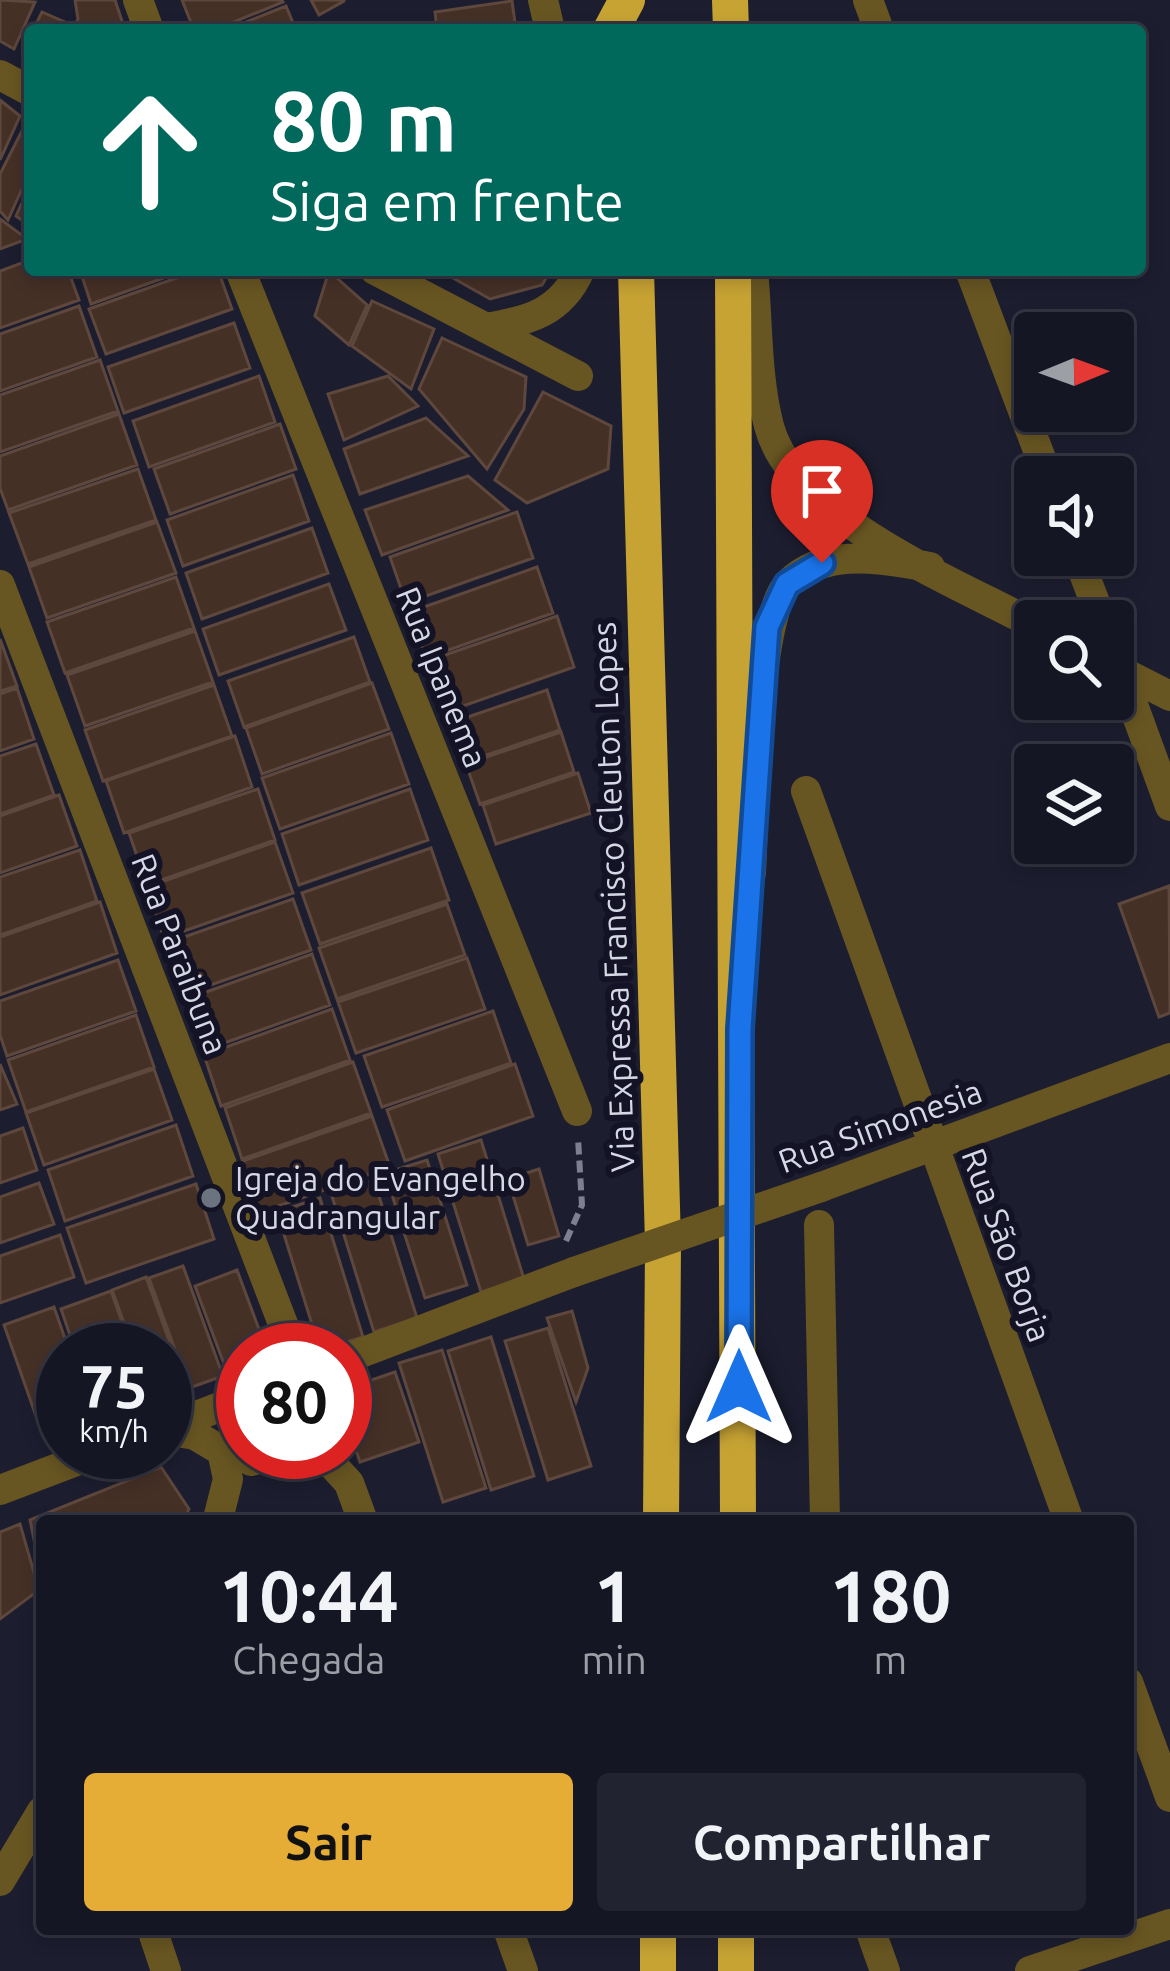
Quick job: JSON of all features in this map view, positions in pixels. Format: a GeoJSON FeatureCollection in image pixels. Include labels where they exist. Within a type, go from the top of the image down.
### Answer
{"type":"FeatureCollection","features":[{"type":"Feature","properties":{"kind":"highway","name":"Via Expressa Francisco Cleuton Lopes"},"geometry":{"type":"LineString","coordinates":[[636,276],[663,1243],[661,1515]]}},
{"type":"Feature","properties":{"kind":"highway"},"geometry":{"type":"LineString","coordinates":[[734,276],[738,1515]]}},
{"type":"Feature","properties":{"kind":"highway"},"geometry":{"type":"LineString","coordinates":[[658,1935],[658,1971]]}},
{"type":"Feature","properties":{"kind":"highway"},"geometry":{"type":"LineString","coordinates":[[736,1935],[736,1971]]}},
{"type":"Feature","properties":{"kind":"street","name":"Rua Ipanema"},"geometry":{"type":"LineString","coordinates":[[242,276],[577,1111]]}},
{"type":"Feature","properties":{"kind":"street"},"geometry":{"type":"LineString","coordinates":[[386,276],[578,376]]}},
{"type":"Feature","properties":{"kind":"street"},"geometry":{"type":"LineString","coordinates":[[486,328],[528,321],[551,309],[576,276]]}},
{"type":"Feature","properties":{"kind":"street"},"geometry":{"type":"LineString","coordinates":[[754,276],[769,428],[792,470],[827,508],[1014,613]]}},
{"type":"Feature","properties":{"kind":"street"},"geometry":{"type":"LineString","coordinates":[[972,276],[1040,456]]}},
{"type":"Feature","properties":{"kind":"street"},"geometry":{"type":"LineString","coordinates":[[740,1029],[767,627],[787,584],[822,563],[861,556],[930,567]]}},
{"type":"Feature","properties":{"kind":"street","name":"Rua Paraibuna"},"geometry":{"type":"LineString","coordinates":[[0,585],[283,1323]]}},
{"type":"Feature","properties":{"kind":"street"},"geometry":{"type":"LineString","coordinates":[[1134,674],[1170,696]]}},
{"type":"Feature","properties":{"kind":"street"},"geometry":{"type":"LineString","coordinates":[[1134,711],[1170,806]]}},
{"type":"Feature","properties":{"kind":"street","name":"Rua São Borja"},"geometry":{"type":"LineString","coordinates":[[806,790],[1068,1515]]}},
{"type":"Feature","properties":{"kind":"street","name":"Rua Simonesia"},"geometry":{"type":"LineString","coordinates":[[372,1349],[1170,1058]]}},
{"type":"Feature","properties":{"kind":"street"},"geometry":{"type":"LineString","coordinates":[[819,1225],[825,1515]]}},
{"type":"Feature","properties":{"kind":"street"},"geometry":{"type":"LineString","coordinates":[[192,1434],[222,1451],[229,1479],[219,1515]]}},
{"type":"Feature","properties":{"kind":"street"},"geometry":{"type":"LineString","coordinates":[[0,1490],[36,1476]]}},
{"type":"Feature","properties":{"kind":"street"},"geometry":{"type":"LineString","coordinates":[[220,1515],[241,1479]]}},
{"type":"Feature","properties":{"kind":"street"},"geometry":{"type":"LineString","coordinates":[[345,1479],[361,1515]]}},
{"type":"Feature","properties":{"kind":"street"},"geometry":{"type":"LineString","coordinates":[[1134,1698],[1170,1797]]}},
{"type":"Feature","properties":{"kind":"street"},"geometry":{"type":"LineString","coordinates":[[0,1881],[36,1821]]}},
{"type":"Feature","properties":{"kind":"street"},"geometry":{"type":"LineString","coordinates":[[1030,1971],[1170,1924]]}},
{"type":"Feature","properties":{"kind":"street"},"geometry":{"type":"LineString","coordinates":[[154,1935],[166,1971]]}},
{"type":"Feature","properties":{"kind":"street"},"geometry":{"type":"LineString","coordinates":[[510,1935],[523,1971]]}},
{"type":"Feature","properties":{"kind":"street"},"geometry":{"type":"LineString","coordinates":[[872,1935],[885,1971]]}},
{"type":"Feature","properties":{"kind":"path"},"geometry":{"type":"LineString","coordinates":[[571,1273],[566,1238],[582,1204],[577,1111]]}},
{"type":"Feature","properties":{"kind":"building"},"geometry":{"type":"Polygon","coordinates":[[[0,0],[35,2],[14,49],[0,41],[0,0]]]}},
{"type":"Feature","properties":{"kind":"building"},"geometry":{"type":"Polygon","coordinates":[[[75,0],[115,0],[123,24],[75,24],[75,0]]]}},
{"type":"Feature","properties":{"kind":"building"},"geometry":{"type":"Polygon","coordinates":[[[182,0],[283,2],[229,24],[192,24],[182,0]]]}},
{"type":"Feature","properties":{"kind":"building"},"geometry":{"type":"Polygon","coordinates":[[[311,0],[344,0],[344,1],[319,15],[311,0]]]}},
{"type":"Feature","properties":{"kind":"building"},"geometry":{"type":"Polygon","coordinates":[[[512,1],[515,24],[436,24],[435,12],[512,1]]]}},
{"type":"Feature","properties":{"kind":"building"},"geometry":{"type":"Polygon","coordinates":[[[286,6],[294,24],[241,24],[286,6]]]}},
{"type":"Feature","properties":{"kind":"building"},"geometry":{"type":"Polygon","coordinates":[[[42,12],[67,23],[66,24],[36,24],[42,12]]]}},
{"type":"Feature","properties":{"kind":"building"},"geometry":{"type":"Polygon","coordinates":[[[0,100],[20,116],[0,160],[0,100]]]}},
{"type":"Feature","properties":{"kind":"building"},"geometry":{"type":"Polygon","coordinates":[[[24,127],[24,184],[8,220],[0,211],[0,174],[24,127]]]}},
{"type":"Feature","properties":{"kind":"building"},"geometry":{"type":"Polygon","coordinates":[[[24,198],[24,222],[16,216],[24,198]]]}},
{"type":"Feature","properties":{"kind":"building"},"geometry":{"type":"Polygon","coordinates":[[[0,219],[24,240],[0,249],[0,219]]]}},
{"type":"Feature","properties":{"kind":"building"},"geometry":{"type":"Polygon","coordinates":[[[24,262],[24,276],[70,276],[79,300],[0,328],[0,271],[24,262]]]}},
{"type":"Feature","properties":{"kind":"building"},"geometry":{"type":"Polygon","coordinates":[[[82,276],[169,276],[91,304],[82,276]]]}},
{"type":"Feature","properties":{"kind":"building"},"geometry":{"type":"Polygon","coordinates":[[[182,276],[220,276],[232,309],[106,354],[89,309],[182,276]]]}},
{"type":"Feature","properties":{"kind":"building"},"geometry":{"type":"Polygon","coordinates":[[[327,276],[335,276],[367,305],[349,345],[315,316],[327,276]]]}},
{"type":"Feature","properties":{"kind":"building"},"geometry":{"type":"Polygon","coordinates":[[[450,276],[547,276],[542,285],[490,299],[450,276]]]}},
{"type":"Feature","properties":{"kind":"building"},"geometry":{"type":"Polygon","coordinates":[[[372,301],[434,329],[411,389],[352,346],[372,301]]]}},
{"type":"Feature","properties":{"kind":"building"},"geometry":{"type":"Polygon","coordinates":[[[79,306],[97,357],[0,391],[0,334],[79,306]]]}},
{"type":"Feature","properties":{"kind":"building"},"geometry":{"type":"Polygon","coordinates":[[[234,323],[250,368],[124,413],[108,367],[234,323]]]}},
{"type":"Feature","properties":{"kind":"building"},"geometry":{"type":"Polygon","coordinates":[[[442,338],[526,377],[524,409],[487,469],[419,389],[442,338]]]}},
{"type":"Feature","properties":{"kind":"building"},"geometry":{"type":"Polygon","coordinates":[[[100,360],[118,411],[0,452],[0,395],[100,360]]]}},
{"type":"Feature","properties":{"kind":"building"},"geometry":{"type":"Polygon","coordinates":[[[259,376],[275,422],[149,467],[133,421],[259,376]]]}},
{"type":"Feature","properties":{"kind":"building"},"geometry":{"type":"Polygon","coordinates":[[[388,376],[418,406],[344,440],[328,394],[388,376]]]}},
{"type":"Feature","properties":{"kind":"building"},"geometry":{"type":"Polygon","coordinates":[[[543,392],[611,426],[608,469],[527,503],[495,480],[543,392]]]}},
{"type":"Feature","properties":{"kind":"building"},"geometry":{"type":"Polygon","coordinates":[[[119,414],[137,465],[8,510],[0,488],[0,456],[119,414]]]}},
{"type":"Feature","properties":{"kind":"building"},"geometry":{"type":"Polygon","coordinates":[[[426,418],[468,456],[360,494],[344,449],[426,418]]]}},
{"type":"Feature","properties":{"kind":"building"},"geometry":{"type":"Polygon","coordinates":[[[280,424],[296,469],[170,514],[154,469],[280,424]]]}},
{"type":"Feature","properties":{"kind":"building"},"geometry":{"type":"Polygon","coordinates":[[[138,469],[156,520],[28,564],[9,513],[138,469]]]}},
{"type":"Feature","properties":{"kind":"building"},"geometry":{"type":"Polygon","coordinates":[[[293,475],[309,521],[183,566],[167,520],[293,475]]]}},
{"type":"Feature","properties":{"kind":"building"},"geometry":{"type":"Polygon","coordinates":[[[468,476],[508,510],[382,555],[365,510],[468,476]]]}},
{"type":"Feature","properties":{"kind":"building"},"geometry":{"type":"Polygon","coordinates":[[[517,512],[533,558],[406,603],[390,557],[517,512]]]}},
{"type":"Feature","properties":{"kind":"building"},"geometry":{"type":"Polygon","coordinates":[[[157,522],[176,573],[47,618],[29,567],[157,522]]]}},
{"type":"Feature","properties":{"kind":"building"},"geometry":{"type":"Polygon","coordinates":[[[312,528],[328,573],[202,619],[186,573],[312,528]]]}},
{"type":"Feature","properties":{"kind":"building"},"geometry":{"type":"Polygon","coordinates":[[[537,567],[553,613],[426,658],[410,612],[537,567]]]}},
{"type":"Feature","properties":{"kind":"building"},"geometry":{"type":"Polygon","coordinates":[[[176,577],[194,628],[65,673],[47,622],[176,577]]]}},
{"type":"Feature","properties":{"kind":"building"},"geometry":{"type":"Polygon","coordinates":[[[329,584],[346,630],[219,675],[203,629],[329,584]]]}},
{"type":"Feature","properties":{"kind":"building"},"geometry":{"type":"Polygon","coordinates":[[[557,616],[574,667],[446,712],[428,661],[557,616]]]}},
{"type":"Feature","properties":{"kind":"building"},"geometry":{"type":"Polygon","coordinates":[[[195,631],[213,682],[85,726],[67,675],[195,631]]]}},
{"type":"Feature","properties":{"kind":"building"},"geometry":{"type":"Polygon","coordinates":[[[354,637],[370,682],[244,727],[228,681],[354,637]]]}},
{"type":"Feature","properties":{"kind":"building"},"geometry":{"type":"Polygon","coordinates":[[[0,639],[17,686],[0,691],[0,639]]]}},
{"type":"Feature","properties":{"kind":"building"},"geometry":{"type":"Polygon","coordinates":[[[372,683],[389,729],[262,774],[246,728],[372,683]]]}},
{"type":"Feature","properties":{"kind":"building"},"geometry":{"type":"Polygon","coordinates":[[[214,685],[232,736],[103,781],[85,730],[214,685]]]}},
{"type":"Feature","properties":{"kind":"building"},"geometry":{"type":"Polygon","coordinates":[[[17,688],[34,739],[0,751],[0,694],[17,688]]]}},
{"type":"Feature","properties":{"kind":"building"},"geometry":{"type":"Polygon","coordinates":[[[547,690],[560,730],[466,762],[453,722],[547,690]]]}},
{"type":"Feature","properties":{"kind":"building"},"geometry":{"type":"Polygon","coordinates":[[[561,732],[574,772],[480,804],[466,764],[561,732]]]}},
{"type":"Feature","properties":{"kind":"building"},"geometry":{"type":"Polygon","coordinates":[[[391,733],[409,784],[280,829],[262,778],[391,733]]]}},
{"type":"Feature","properties":{"kind":"building"},"geometry":{"type":"Polygon","coordinates":[[[235,736],[252,787],[124,833],[106,781],[235,736]]]}},
{"type":"Feature","properties":{"kind":"building"},"geometry":{"type":"Polygon","coordinates":[[[36,744],[54,795],[0,814],[0,756],[36,744]]]}},
{"type":"Feature","properties":{"kind":"building"},"geometry":{"type":"Polygon","coordinates":[[[578,773],[591,813],[496,844],[483,805],[578,773]]]}},
{"type":"Feature","properties":{"kind":"building"},"geometry":{"type":"Polygon","coordinates":[[[258,789],[275,840],[147,885],[129,833],[258,789]]]}},
{"type":"Feature","properties":{"kind":"building"},"geometry":{"type":"Polygon","coordinates":[[[410,789],[428,840],[299,885],[282,834],[410,789]]]}},
{"type":"Feature","properties":{"kind":"building"},"geometry":{"type":"Polygon","coordinates":[[[59,795],[77,846],[0,873],[0,816],[59,795]]]}},
{"type":"Feature","properties":{"kind":"building"},"geometry":{"type":"Polygon","coordinates":[[[275,842],[293,893],[164,938],[147,887],[275,842]]]}},
{"type":"Feature","properties":{"kind":"building"},"geometry":{"type":"Polygon","coordinates":[[[431,848],[449,900],[320,944],[302,893],[431,848]]]}},
{"type":"Feature","properties":{"kind":"building"},"geometry":{"type":"Polygon","coordinates":[[[80,850],[97,901],[0,935],[0,877],[80,850]]]}},
{"type":"Feature","properties":{"kind":"building"},"geometry":{"type":"Polygon","coordinates":[[[1169,886],[1170,1013],[1159,1017],[1119,904],[1169,886]]]}},
{"type":"Feature","properties":{"kind":"building"},"geometry":{"type":"Polygon","coordinates":[[[293,899],[311,950],[182,995],[164,944],[293,899]]]}},
{"type":"Feature","properties":{"kind":"building"},"geometry":{"type":"Polygon","coordinates":[[[100,902],[117,953],[0,995],[0,937],[100,902]]]}},
{"type":"Feature","properties":{"kind":"building"},"geometry":{"type":"Polygon","coordinates":[[[447,904],[465,955],[337,999],[319,948],[447,904]]]}},
{"type":"Feature","properties":{"kind":"building"},"geometry":{"type":"Polygon","coordinates":[[[312,954],[330,1005],[202,1051],[184,1000],[312,954]]]}},
{"type":"Feature","properties":{"kind":"building"},"geometry":{"type":"Polygon","coordinates":[[[467,958],[485,1009],[356,1053],[338,1002],[467,958]]]}},
{"type":"Feature","properties":{"kind":"building"},"geometry":{"type":"Polygon","coordinates":[[[118,960],[136,1011],[7,1056],[0,1035],[0,1001],[118,960]]]}},
{"type":"Feature","properties":{"kind":"building"},"geometry":{"type":"Polygon","coordinates":[[[332,1009],[350,1060],[221,1106],[204,1055],[332,1009]]]}},
{"type":"Feature","properties":{"kind":"building"},"geometry":{"type":"Polygon","coordinates":[[[493,1011],[511,1063],[382,1107],[364,1056],[493,1011]]]}},
{"type":"Feature","properties":{"kind":"building"},"geometry":{"type":"Polygon","coordinates":[[[136,1015],[154,1067],[26,1112],[8,1060],[136,1015]]]}},
{"type":"Feature","properties":{"kind":"building"},"geometry":{"type":"Polygon","coordinates":[[[353,1062],[371,1113],[242,1159],[225,1108],[353,1062]]]}},
{"type":"Feature","properties":{"kind":"building"},"geometry":{"type":"Polygon","coordinates":[[[0,1064],[17,1104],[0,1110],[0,1064]]]}},
{"type":"Feature","properties":{"kind":"building"},"geometry":{"type":"Polygon","coordinates":[[[515,1064],[533,1116],[405,1161],[387,1110],[515,1064]]]}},
{"type":"Feature","properties":{"kind":"building"},"geometry":{"type":"Polygon","coordinates":[[[154,1069],[172,1120],[44,1165],[26,1113],[154,1069]]]}},
{"type":"Feature","properties":{"kind":"building"},"geometry":{"type":"Polygon","coordinates":[[[372,1116],[390,1167],[261,1212],[243,1161],[372,1116]]]}},
{"type":"Feature","properties":{"kind":"building"},"geometry":{"type":"Polygon","coordinates":[[[176,1125],[193,1176],[65,1221],[48,1170],[176,1125]]]}},
{"type":"Feature","properties":{"kind":"building"},"geometry":{"type":"Polygon","coordinates":[[[23,1128],[37,1170],[0,1183],[0,1136],[23,1128]]]}},
{"type":"Feature","properties":{"kind":"building"},"geometry":{"type":"Polygon","coordinates":[[[481,1140],[524,1279],[481,1292],[438,1154],[481,1140]]]}},
{"type":"Feature","properties":{"kind":"building"},"geometry":{"type":"Polygon","coordinates":[[[427,1160],[467,1285],[425,1298],[385,1173],[427,1160]]]}},
{"type":"Feature","properties":{"kind":"building"},"geometry":{"type":"Polygon","coordinates":[[[539,1169],[559,1236],[528,1245],[508,1179],[539,1169]]]}},
{"type":"Feature","properties":{"kind":"building"},"geometry":{"type":"Polygon","coordinates":[[[374,1180],[417,1318],[374,1332],[331,1193],[374,1180]]]}},
{"type":"Feature","properties":{"kind":"building"},"geometry":{"type":"Polygon","coordinates":[[[39,1183],[54,1224],[0,1243],[0,1197],[39,1183]]]}},
{"type":"Feature","properties":{"kind":"building"},"geometry":{"type":"Polygon","coordinates":[[[196,1184],[214,1239],[86,1283],[67,1228],[196,1184]]]}},
{"type":"Feature","properties":{"kind":"building"},"geometry":{"type":"Polygon","coordinates":[[[320,1198],[359,1323],[312,1323],[277,1212],[320,1198]]]}},
{"type":"Feature","properties":{"kind":"building"},"geometry":{"type":"Polygon","coordinates":[[[60,1235],[74,1277],[0,1303],[0,1256],[60,1235]]]}},
{"type":"Feature","properties":{"kind":"building"},"geometry":{"type":"Polygon","coordinates":[[[183,1266],[216,1357],[216,1378],[192,1387],[192,1323],[165,1323],[149,1278],[183,1266]]]}},
{"type":"Feature","properties":{"kind":"building"},"geometry":{"type":"Polygon","coordinates":[[[237,1270],[257,1323],[216,1323],[216,1342],[195,1286],[237,1270]]]}},
{"type":"Feature","properties":{"kind":"building"},"geometry":{"type":"Polygon","coordinates":[[[146,1277],[163,1323],[124,1323],[112,1290],[146,1277]]]}},
{"type":"Feature","properties":{"kind":"building"},"geometry":{"type":"Polygon","coordinates":[[[111,1291],[122,1323],[66,1323],[61,1309],[111,1291]]]}},
{"type":"Feature","properties":{"kind":"building"},"geometry":{"type":"Polygon","coordinates":[[[54,1307],[60,1323],[36,1323],[36,1416],[4,1325],[54,1307]]]}},
{"type":"Feature","properties":{"kind":"building"},"geometry":{"type":"Polygon","coordinates":[[[572,1311],[588,1368],[576,1402],[547,1318],[572,1311]]]}},
{"type":"Feature","properties":{"kind":"building"},"geometry":{"type":"Polygon","coordinates":[[[548,1328],[591,1466],[548,1480],[505,1341],[548,1328]]]}},
{"type":"Feature","properties":{"kind":"building"},"geometry":{"type":"Polygon","coordinates":[[[491,1337],[534,1476],[491,1490],[448,1351],[491,1337]]]}},
{"type":"Feature","properties":{"kind":"building"},"geometry":{"type":"Polygon","coordinates":[[[442,1350],[486,1488],[443,1502],[399,1363],[442,1350]]]}},
{"type":"Feature","properties":{"kind":"building"},"geometry":{"type":"Polygon","coordinates":[[[395,1372],[419,1442],[372,1458],[372,1380],[395,1372]]]}},
{"type":"Feature","properties":{"kind":"building"},"geometry":{"type":"Polygon","coordinates":[[[131,1479],[169,1479],[189,1509],[186,1515],[42,1515],[131,1479]]]}},
{"type":"Feature","properties":{"kind":"building"},"geometry":{"type":"Polygon","coordinates":[[[36,1518],[36,1550],[30,1520],[36,1518]]]}},
{"type":"Feature","properties":{"kind":"building"},"geometry":{"type":"Polygon","coordinates":[[[20,1524],[36,1592],[0,1619],[0,1532],[20,1524]]]}},
{"type":"Feature","properties":{"kind":"place","name":"Igreja do Evangelho Quadrangular"},"geometry":{"type":"Point","coordinates":[211,1198]}},
{"type":"Feature","properties":{"kind":"route"},"geometry":{"type":"LineString","coordinates":[[739,1387],[740,1029],[767,627],[787,584],[822,563]]}}]}
